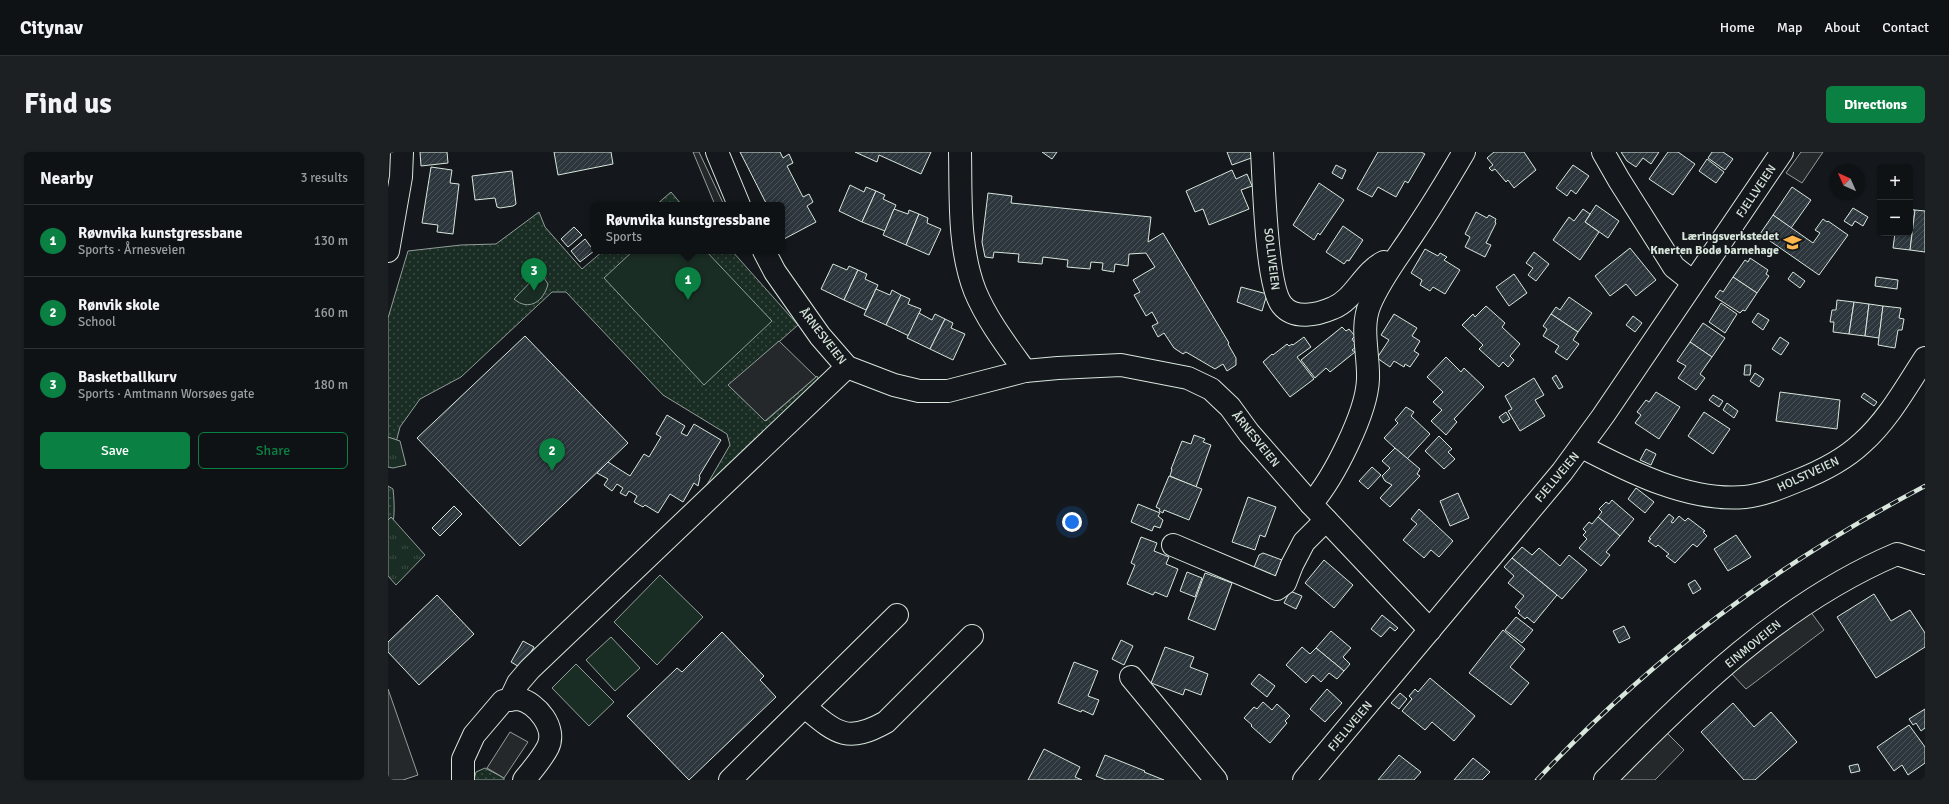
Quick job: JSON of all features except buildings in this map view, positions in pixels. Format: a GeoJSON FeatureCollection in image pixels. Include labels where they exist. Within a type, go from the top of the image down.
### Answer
{"type":"FeatureCollection","features":[{"type":"Feature","properties":{"kind":"street"},"geometry":{"type":"LineString","coordinates":[[388,251],[401,177],[402,152]]}},
{"type":"Feature","properties":{"kind":"street"},"geometry":{"type":"LineString","coordinates":[[717,152],[738,202]]}},
{"type":"Feature","properties":{"kind":"street"},"geometry":{"type":"LineString","coordinates":[[960,152],[962,234],[967,264],[975,291],[985,311],[1025,371]]}},
{"type":"Feature","properties":{"kind":"street","name":"SOLLIVEIEN"},"geometry":{"type":"LineString","coordinates":[[1262,152],[1271,272],[1275,294],[1282,305],[1292,312],[1302,314],[1311,314],[1335,308],[1348,299],[1377,266],[1384,262],[1392,265]]}},
{"type":"Feature","properties":{"kind":"street"},"geometry":{"type":"LineString","coordinates":[[1311,504],[1319,495],[1340,459],[1363,405],[1368,381],[1366,339],[1369,306],[1392,265],[1437,198],[1464,152]]}},
{"type":"Feature","properties":{"kind":"street"},"geometry":{"type":"LineString","coordinates":[[1604,152],[1619,180],[1674,267],[1693,282]]}},
{"type":"Feature","properties":{"kind":"street","name":"FJELLVEIEN"},"geometry":{"type":"LineString","coordinates":[[1304,780],[1582,447],[1782,152]]}},
{"type":"Feature","properties":{"kind":"street","name":"ÅRNESVEIEN"},"geometry":{"type":"LineString","coordinates":[[766,254],[775,272],[820,336],[847,367],[894,385],[919,391],[948,391],[1025,371],[1121,365],[1188,378],[1211,388],[1230,407],[1249,433],[1311,504],[1430,630]]}},
{"type":"Feature","properties":{"kind":"street","name":"HOLSTVEIEN"},"geometry":{"type":"LineString","coordinates":[[1582,447],[1619,466],[1675,488],[1712,496],[1745,497],[1772,491],[1816,473],[1842,460],[1862,443],[1880,423],[1925,358]]}},
{"type":"Feature","properties":{"kind":"street"},"geometry":{"type":"LineString","coordinates":[[510,700],[518,683],[530,669],[847,367]]}},
{"type":"Feature","properties":{"kind":"street"},"geometry":{"type":"LineString","coordinates":[[1173,545],[1277,588],[1285,583],[1292,564],[1304,542],[1326,520]]}},
{"type":"Feature","properties":{"kind":"street","name":"EINMOVEIEN"},"geometry":{"type":"LineString","coordinates":[[1606,780],[1673,712],[1713,676],[1772,627],[1813,598],[1878,562],[1897,554],[1925,563]]}},
{"type":"Feature","properties":{"kind":"street"},"geometry":{"type":"LineString","coordinates":[[730,780],[897,615]]}},
{"type":"Feature","properties":{"kind":"street"},"geometry":{"type":"LineString","coordinates":[[805,707],[831,727],[846,734],[859,734],[872,730],[886,722],[972,636]]}},
{"type":"Feature","properties":{"kind":"street"},"geometry":{"type":"LineString","coordinates":[[1131,677],[1216,780]]}},
{"type":"Feature","properties":{"kind":"street"},"geometry":{"type":"LineString","coordinates":[[463,780],[463,759],[474,735],[503,701],[518,699],[531,704],[541,714],[550,729],[549,746],[524,780]]}},
{"type":"Feature","properties":{"kind":"green space"},"geometry":{"type":"Polygon","coordinates":[[[671,192],[679,202],[659,202],[671,192]]]}},
{"type":"Feature","properties":{"kind":"green space"},"geometry":{"type":"Polygon","coordinates":[[[539,212],[545,227],[582,269],[600,254],[735,254],[798,325],[729,386],[766,421],[817,376],[821,385],[698,500],[730,445],[727,434],[663,395],[566,292],[552,292],[461,377],[420,399],[400,427],[392,458],[388,460],[388,318],[408,251],[461,245],[496,244],[539,212]]]}},
{"type":"Feature","properties":{"kind":"green space"},"geometry":{"type":"Polygon","coordinates":[[[630,254],[709,254],[772,321],[704,385],[604,278],[630,254]]]}},
{"type":"Feature","properties":{"kind":"green space"},"geometry":{"type":"Polygon","coordinates":[[[540,272],[548,284],[539,300],[535,303],[525,305],[514,299],[540,272]]]}},
{"type":"Feature","properties":{"kind":"green space"},"geometry":{"type":"Polygon","coordinates":[[[388,437],[400,441],[406,465],[393,468],[388,467],[388,437]]]}},
{"type":"Feature","properties":{"kind":"green space"},"geometry":{"type":"Polygon","coordinates":[[[388,486],[393,489],[394,509],[392,529],[388,541],[388,486]]]}},
{"type":"Feature","properties":{"kind":"green space"},"geometry":{"type":"Polygon","coordinates":[[[391,517],[425,555],[396,585],[388,576],[388,520],[391,517]]]}},
{"type":"Feature","properties":{"kind":"green space"},"geometry":{"type":"Polygon","coordinates":[[[660,575],[703,617],[657,665],[614,622],[660,575]]]}},
{"type":"Feature","properties":{"kind":"green space"},"geometry":{"type":"Polygon","coordinates":[[[611,637],[640,668],[615,691],[586,660],[611,637]]]}},
{"type":"Feature","properties":{"kind":"green space"},"geometry":{"type":"Polygon","coordinates":[[[576,664],[614,702],[589,726],[552,688],[576,664]]]}},
{"type":"Feature","properties":{"kind":"green space"},"geometry":{"type":"Polygon","coordinates":[[[485,768],[504,778],[504,780],[474,780],[476,772],[485,768]]]}},
{"type":"Feature","properties":{"kind":"shaded area"},"geometry":{"type":"Polygon","coordinates":[[[693,152],[699,152],[723,202],[714,202],[693,152]]]}},
{"type":"Feature","properties":{"kind":"shaded area"},"geometry":{"type":"Polygon","coordinates":[[[1801,152],[1823,152],[1802,183],[1786,173],[1801,152]]]}},
{"type":"Feature","properties":{"kind":"shaded area"},"geometry":{"type":"Polygon","coordinates":[[[779,341],[816,377],[765,421],[728,385],[779,341]]]}},
{"type":"Feature","properties":{"kind":"shaded area"},"geometry":{"type":"Polygon","coordinates":[[[1810,611],[1824,630],[1746,689],[1730,672],[1810,611]]]}},
{"type":"Feature","properties":{"kind":"shaded area"},"geometry":{"type":"Polygon","coordinates":[[[388,689],[418,775],[403,780],[388,780],[388,689]]]}},
{"type":"Feature","properties":{"kind":"shaded area"},"geometry":{"type":"Polygon","coordinates":[[[510,732],[528,742],[504,778],[487,768],[510,732]]]}},
{"type":"Feature","properties":{"kind":"shaded area"},"geometry":{"type":"Polygon","coordinates":[[[1666,732],[1684,750],[1655,780],[1618,780],[1666,732]]]}},
{"type":"Feature","properties":{"kind":"railway"},"geometry":{"type":"LineString","coordinates":[[1537,780],[1625,693],[1671,653],[1718,616],[1817,548],[1870,516],[1925,486]]}},
{"type":"Feature","properties":{"kind":"place","name":"Læringsverkstedet Knerten Bodø barnehage"},"geometry":{"type":"Point","coordinates":[1792,243]}},
{"type":"Feature","properties":{"kind":"place","name":"Basketballkurv"},"geometry":{"type":"Point","coordinates":[534,291]}},
{"type":"Feature","properties":{"kind":"place","name":"Røvnvika kunstgressbane"},"geometry":{"type":"Point","coordinates":[688,300]}},
{"type":"Feature","properties":{"kind":"place","name":"Rønvik skole"},"geometry":{"type":"Point","coordinates":[552,471]}}]}
